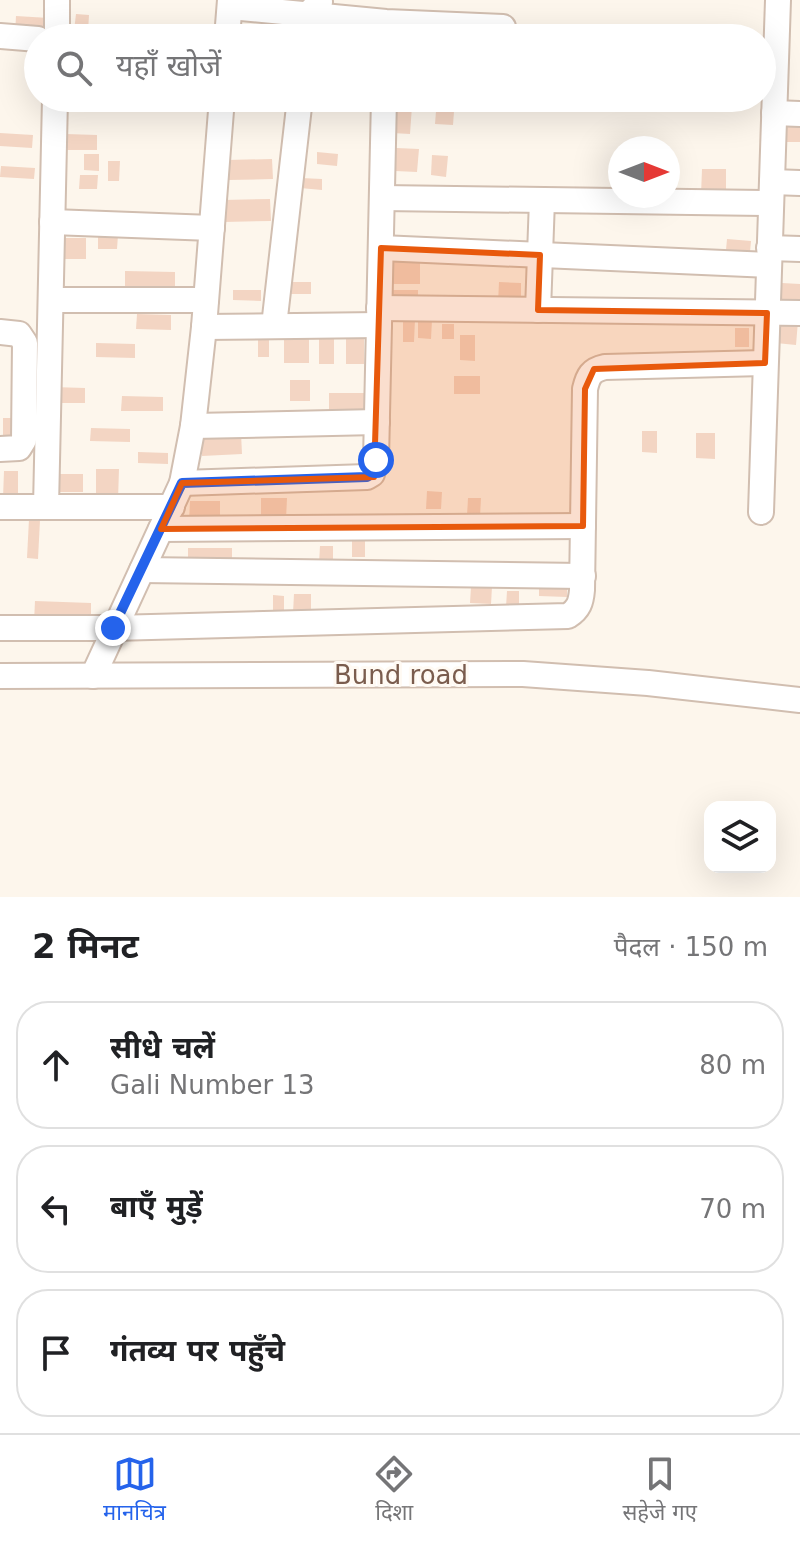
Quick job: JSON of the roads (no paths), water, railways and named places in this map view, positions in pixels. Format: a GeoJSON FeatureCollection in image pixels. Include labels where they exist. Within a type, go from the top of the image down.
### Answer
{"type":"FeatureCollection","features":[{"type":"Feature","properties":{"kind":"street"},"geometry":{"type":"LineString","coordinates":[[57,0],[57,24]]}},
{"type":"Feature","properties":{"kind":"street"},"geometry":{"type":"LineString","coordinates":[[776,103],[788,46],[778,0]]}},
{"type":"Feature","properties":{"kind":"street"},"geometry":{"type":"LineString","coordinates":[[228,24],[230,4],[315,7],[386,20],[453,24]]}},
{"type":"Feature","properties":{"kind":"street"},"geometry":{"type":"LineString","coordinates":[[0,36],[24,38]]}},
{"type":"Feature","properties":{"kind":"street"},"geometry":{"type":"LineString","coordinates":[[46,507],[55,112]]}},
{"type":"Feature","properties":{"kind":"street"},"geometry":{"type":"LineString","coordinates":[[93,676],[182,483],[193,426],[204,327],[221,112]]}},
{"type":"Feature","properties":{"kind":"street"},"geometry":{"type":"LineString","coordinates":[[274,326],[298,112]]}},
{"type":"Feature","properties":{"kind":"street"},"geometry":{"type":"LineString","coordinates":[[182,483],[367,477],[375,467],[384,112]]}},
{"type":"Feature","properties":{"kind":"street"},"geometry":{"type":"LineString","coordinates":[[761,512],[774,113],[800,114]]}},
{"type":"Feature","properties":{"kind":"street"},"geometry":{"type":"LineString","coordinates":[[382,198],[542,200],[771,192],[800,183]]}},
{"type":"Feature","properties":{"kind":"street"},"geometry":{"type":"LineString","coordinates":[[538,310],[542,200]]}},
{"type":"Feature","properties":{"kind":"street"},"geometry":{"type":"LineString","coordinates":[[52,222],[212,228]]}},
{"type":"Feature","properties":{"kind":"street"},"geometry":{"type":"LineString","coordinates":[[381,248],[540,255],[769,256],[800,249]]}},
{"type":"Feature","properties":{"kind":"street"},"geometry":{"type":"LineString","coordinates":[[51,300],[206,300]]}},
{"type":"Feature","properties":{"kind":"street"},"geometry":{"type":"LineString","coordinates":[[204,327],[274,326],[379,316],[538,310],[800,313]]}},
{"type":"Feature","properties":{"kind":"street"},"geometry":{"type":"LineString","coordinates":[[0,332],[19,334],[25,343],[24,440],[19,448],[0,449]]}},
{"type":"Feature","properties":{"kind":"street"},"geometry":{"type":"LineString","coordinates":[[0,628],[568,616],[576,611],[581,601],[585,389],[594,369],[765,363]]}},
{"type":"Feature","properties":{"kind":"street"},"geometry":{"type":"LineString","coordinates":[[193,426],[377,422]]}},
{"type":"Feature","properties":{"kind":"street"},"geometry":{"type":"LineString","coordinates":[[0,507],[172,507]]}},
{"type":"Feature","properties":{"kind":"street"},"geometry":{"type":"LineString","coordinates":[[161,529],[583,526]]}},
{"type":"Feature","properties":{"kind":"street"},"geometry":{"type":"LineString","coordinates":[[142,570],[583,576]]}},
{"type":"Feature","properties":{"kind":"street","name":"Bund road"},"geometry":{"type":"LineString","coordinates":[[0,676],[523,674],[648,683],[800,700]]}}]}
